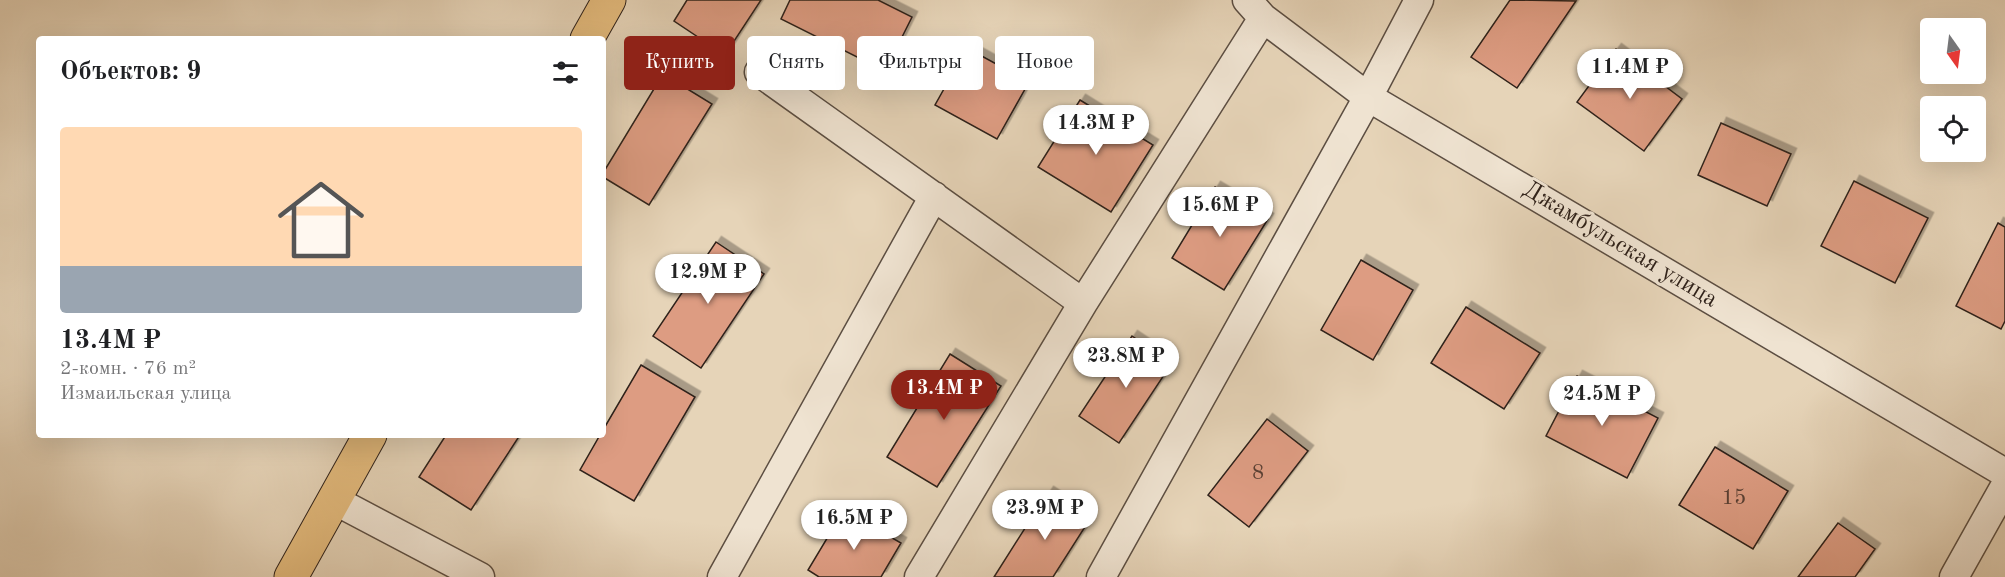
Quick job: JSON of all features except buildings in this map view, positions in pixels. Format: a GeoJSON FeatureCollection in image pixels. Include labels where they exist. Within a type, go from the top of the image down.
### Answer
{"type":"FeatureCollection","features":[{"type":"Feature","properties":{"kind":"main road"},"geometry":{"type":"LineString","coordinates":[[589,36],[609,0]]}},
{"type":"Feature","properties":{"kind":"main road"},"geometry":{"type":"LineString","coordinates":[[291,577],[368,438]]}},
{"type":"Feature","properties":{"kind":"street"},"geometry":{"type":"LineString","coordinates":[[1101,577],[1368,97],[1419,0]]}},
{"type":"Feature","properties":{"kind":"street"},"geometry":{"type":"LineString","coordinates":[[919,577],[1255,9]]}},
{"type":"Feature","properties":{"kind":"street","name":"Джамбульская улица"},"geometry":{"type":"LineString","coordinates":[[1255,9],[1368,97],[2005,472]]}},
{"type":"Feature","properties":{"kind":"street"},"geometry":{"type":"LineString","coordinates":[[784,90],[1083,303]]}},
{"type":"Feature","properties":{"kind":"street"},"geometry":{"type":"LineString","coordinates":[[722,577],[933,196]]}},
{"type":"Feature","properties":{"kind":"street"},"geometry":{"type":"LineString","coordinates":[[1953,577],[2005,486]]}},
{"type":"Feature","properties":{"kind":"street"},"geometry":{"type":"LineString","coordinates":[[334,500],[480,577]]}}]}
